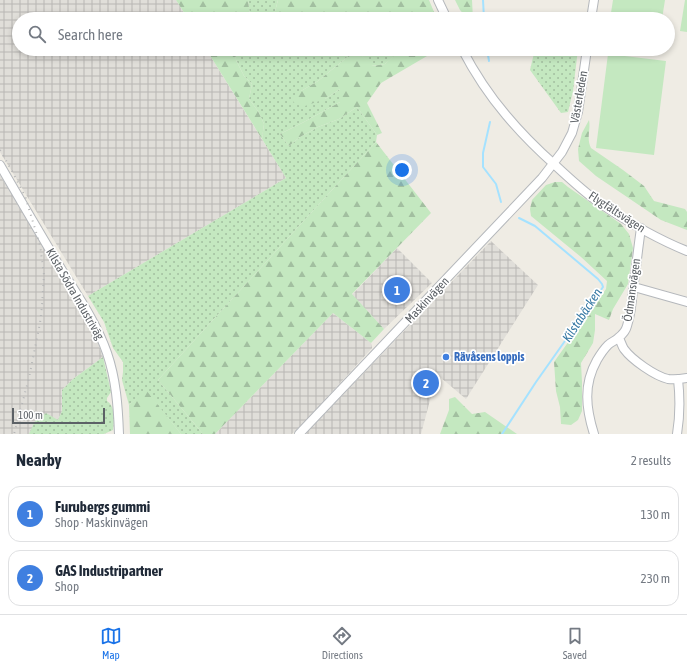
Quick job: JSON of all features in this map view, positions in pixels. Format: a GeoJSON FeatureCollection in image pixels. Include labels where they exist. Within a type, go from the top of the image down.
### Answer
{"type":"FeatureCollection","features":[{"type":"Feature","properties":{"kind":"street"},"geometry":{"type":"LineString","coordinates":[[438,0],[444,12]]}},
{"type":"Feature","properties":{"kind":"street"},"geometry":{"type":"LineString","coordinates":[[592,12],[594,0]]}},
{"type":"Feature","properties":{"kind":"street","name":"Flygfältsvägen"},"geometry":{"type":"LineString","coordinates":[[466,56],[504,114],[530,142],[571,180],[596,200],[654,235],[687,251]]}},
{"type":"Feature","properties":{"kind":"street","name":"Västerleden"},"geometry":{"type":"LineString","coordinates":[[553,164],[562,152],[575,123],[586,56]]}},
{"type":"Feature","properties":{"kind":"street","name":"Maskinvägen"},"geometry":{"type":"LineString","coordinates":[[299,434],[542,178],[553,164]]}},
{"type":"Feature","properties":{"kind":"street","name":"Kilsta Södra Industriväg"},"geometry":{"type":"LineString","coordinates":[[0,166],[94,322],[107,353],[114,380],[118,406],[119,434]]}},
{"type":"Feature","properties":{"kind":"street","name":"Ödmansvägen"},"geometry":{"type":"LineString","coordinates":[[594,434],[589,420],[587,404],[589,378],[600,354],[608,345],[619,338],[627,328],[634,287],[638,245],[642,228]]}},
{"type":"Feature","properties":{"kind":"street"},"geometry":{"type":"LineString","coordinates":[[634,287],[687,302]]}},
{"type":"Feature","properties":{"kind":"street"},"geometry":{"type":"LineString","coordinates":[[619,338],[623,348],[632,358],[658,375],[667,379],[678,380],[687,378]]}},
{"type":"Feature","properties":{"kind":"street"},"geometry":{"type":"LineString","coordinates":[[677,434],[679,404],[678,380]]}},
{"type":"Feature","properties":{"kind":"shaded area"},"geometry":{"type":"Polygon","coordinates":[[[0,0],[176,0],[184,12],[12,12],[12,56],[210,56],[286,178],[88,296],[0,152],[0,0]]]}},
{"type":"Feature","properties":{"kind":"shaded area"},"geometry":{"type":"Polygon","coordinates":[[[0,175],[59,270],[93,329],[103,357],[73,379],[62,390],[62,411],[58,420],[29,434],[0,434],[0,175]]]}},
{"type":"Feature","properties":{"kind":"shaded area"},"geometry":{"type":"Polygon","coordinates":[[[491,241],[538,285],[466,399],[440,377],[432,393],[421,434],[305,434],[491,241]]]}},
{"type":"Feature","properties":{"kind":"shaded area"},"geometry":{"type":"Polygon","coordinates":[[[397,248],[432,283],[384,329],[352,295],[397,248]]]}},
{"type":"Feature","properties":{"kind":"shaded area"},"geometry":{"type":"Polygon","coordinates":[[[333,313],[371,343],[372,348],[311,415],[292,434],[215,434],[333,313]]]}},
{"type":"Feature","properties":{"kind":"green space"},"geometry":{"type":"Polygon","coordinates":[[[176,0],[248,0],[250,12],[184,12],[176,0]]]}},
{"type":"Feature","properties":{"kind":"green space"},"geometry":{"type":"Polygon","coordinates":[[[248,0],[278,0],[275,12],[250,12],[248,0]]]}},
{"type":"Feature","properties":{"kind":"green space"},"geometry":{"type":"Polygon","coordinates":[[[278,0],[429,0],[434,12],[275,12],[278,0]]]}},
{"type":"Feature","properties":{"kind":"green space"},"geometry":{"type":"Polygon","coordinates":[[[455,0],[472,0],[473,12],[462,12],[455,0]]]}},
{"type":"Feature","properties":{"kind":"green space"},"geometry":{"type":"Polygon","coordinates":[[[613,0],[665,0],[663,12],[611,12],[613,0]]]}},
{"type":"Feature","properties":{"kind":"green space"},"geometry":{"type":"Polygon","coordinates":[[[685,0],[687,0],[687,32],[680,31],[685,0]]]}},
{"type":"Feature","properties":{"kind":"green space"},"geometry":{"type":"Polygon","coordinates":[[[210,56],[236,56],[236,60],[244,76],[252,84],[249,99],[258,111],[264,124],[262,139],[210,56]]]}},
{"type":"Feature","properties":{"kind":"green space"},"geometry":{"type":"Polygon","coordinates":[[[236,56],[349,56],[318,81],[301,91],[325,99],[340,89],[340,102],[280,134],[289,146],[300,137],[318,127],[339,119],[357,107],[377,135],[376,142],[158,380],[203,434],[181,434],[146,391],[129,405],[122,380],[123,362],[113,348],[104,322],[88,296],[286,178],[262,139],[264,124],[258,111],[249,99],[252,84],[244,76],[236,60],[236,56]]]}},
{"type":"Feature","properties":{"kind":"green space"},"geometry":{"type":"Polygon","coordinates":[[[349,56],[362,56],[372,66],[385,64],[394,56],[427,56],[381,83],[367,103],[382,133],[377,135],[357,107],[339,119],[318,127],[300,137],[289,146],[280,134],[340,102],[340,89],[325,99],[302,107],[293,102],[301,91],[318,81],[349,56]]]}},
{"type":"Feature","properties":{"kind":"green space"},"geometry":{"type":"Polygon","coordinates":[[[362,56],[394,56],[385,64],[371,66],[362,56]]]}},
{"type":"Feature","properties":{"kind":"green space"},"geometry":{"type":"Polygon","coordinates":[[[533,56],[577,56],[573,91],[568,112],[561,113],[530,70],[533,56]]]}},
{"type":"Feature","properties":{"kind":"green space"},"geometry":{"type":"Polygon","coordinates":[[[608,56],[625,56],[666,61],[654,155],[596,148],[608,56]]]}},
{"type":"Feature","properties":{"kind":"green space"},"geometry":{"type":"Polygon","coordinates":[[[589,120],[589,141],[591,148],[644,186],[654,201],[685,209],[687,212],[687,230],[661,220],[596,176],[579,161],[578,149],[582,133],[589,120]]]}},
{"type":"Feature","properties":{"kind":"green space"},"geometry":{"type":"Polygon","coordinates":[[[376,142],[431,213],[352,294],[384,329],[371,343],[333,313],[215,434],[203,434],[158,380],[376,142]]]}},
{"type":"Feature","properties":{"kind":"green space"},"geometry":{"type":"Polygon","coordinates":[[[555,182],[562,182],[621,224],[629,234],[633,248],[628,284],[613,309],[609,320],[595,314],[593,343],[581,363],[582,411],[578,420],[571,425],[561,424],[560,407],[556,391],[554,362],[606,289],[607,281],[581,257],[531,216],[530,209],[532,200],[546,185],[555,182]]]}},
{"type":"Feature","properties":{"kind":"green space"},"geometry":{"type":"Polygon","coordinates":[[[103,357],[111,392],[107,398],[107,401],[113,410],[113,430],[104,434],[29,434],[35,421],[46,413],[58,420],[62,411],[62,390],[73,379],[103,357]]]}},
{"type":"Feature","properties":{"kind":"green space"},"geometry":{"type":"Polygon","coordinates":[[[146,390],[181,434],[130,434],[129,405],[146,390]]]}},
{"type":"Feature","properties":{"kind":"green space"},"geometry":{"type":"Polygon","coordinates":[[[455,397],[472,414],[485,412],[517,434],[440,434],[449,410],[449,399],[455,397]]]}},
{"type":"Feature","properties":{"kind":"waterway","name":"Kilstabäcken"},"geometry":{"type":"LineString","coordinates":[[483,0],[484,12]]}},
{"type":"Feature","properties":{"kind":"waterway","name":"Kilstabäcken"},"geometry":{"type":"LineString","coordinates":[[488,56],[489,61]]}},
{"type":"Feature","properties":{"kind":"waterway","name":"Kilstabäcken"},"geometry":{"type":"LineString","coordinates":[[490,122],[483,153],[483,167],[496,184],[501,202]]}},
{"type":"Feature","properties":{"kind":"waterway","name":"Kilstabäcken"},"geometry":{"type":"LineString","coordinates":[[502,434],[536,382],[603,287],[598,279],[535,226],[519,218]]}},
{"type":"Feature","properties":{"kind":"railway"},"geometry":{"type":"LineString","coordinates":[[0,150],[25,196],[40,245],[44,275],[40,323],[29,378],[14,434]]}},
{"type":"Feature","properties":{"kind":"place","name":"Furubergs gummi"},"geometry":{"type":"Point","coordinates":[397,290]}},
{"type":"Feature","properties":{"kind":"place","name":"Rävåsens loppis"},"geometry":{"type":"Point","coordinates":[446,357]}},
{"type":"Feature","properties":{"kind":"place","name":"GAS Industripartner"},"geometry":{"type":"Point","coordinates":[426,383]}}]}
